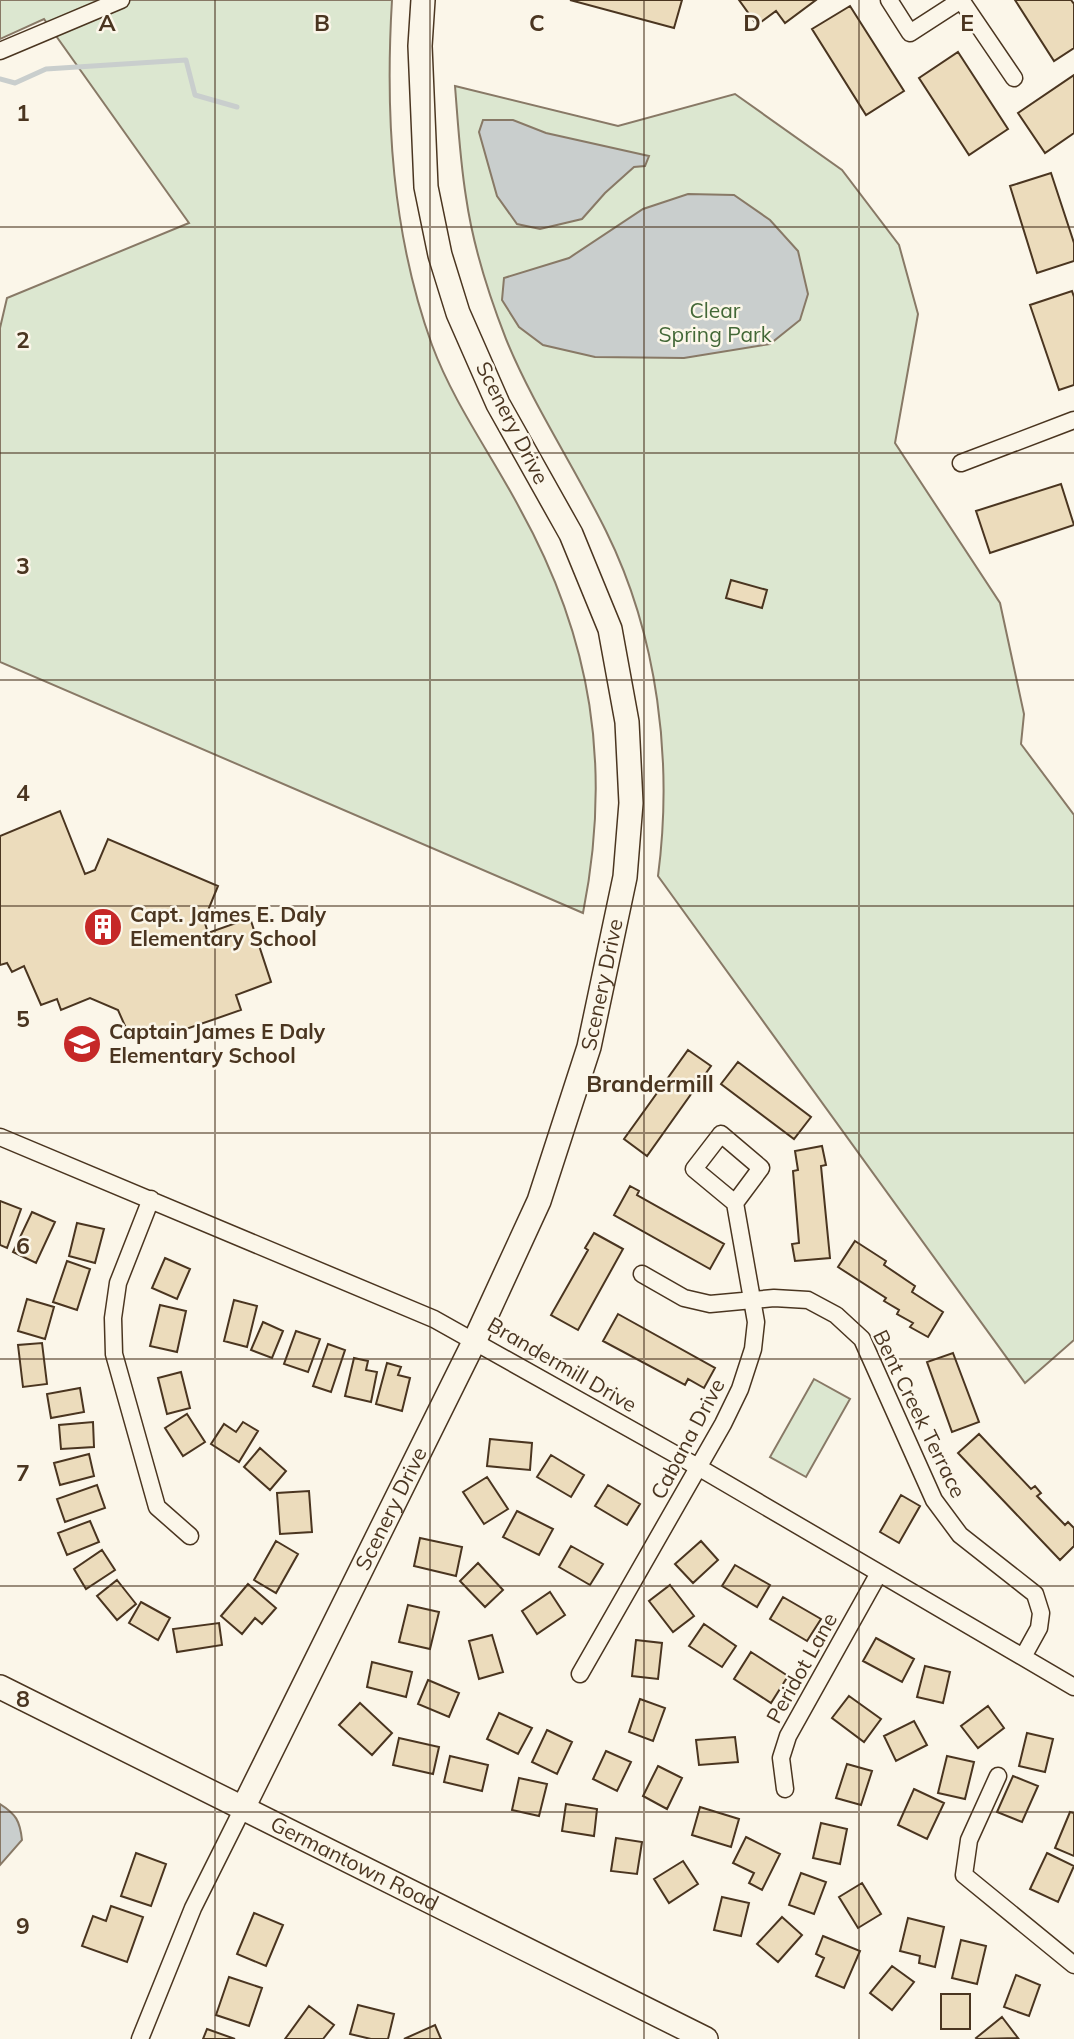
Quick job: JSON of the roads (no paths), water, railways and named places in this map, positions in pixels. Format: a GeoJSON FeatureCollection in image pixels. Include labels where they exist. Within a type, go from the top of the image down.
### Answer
{"type":"FeatureCollection","features":[{"type":"Feature","properties":{"kind":"street"},"geometry":{"type":"LineString","coordinates":[[0,51],[121,0]]}},
{"type":"Feature","properties":{"kind":"street","name":"Scenery Drive"},"geometry":{"type":"LineString","coordinates":[[140,2039],[193,1908],[475,1340],[539,1201],[589,1048],[625,877],[631,803],[627,722],[610,629],[571,534],[498,404],[458,313],[440,255],[426,187],[420,46],[423,0]]}},
{"type":"Feature","properties":{"kind":"street"},"geometry":{"type":"LineString","coordinates":[[889,0],[910,33],[961,0],[1014,78]]}},
{"type":"Feature","properties":{"kind":"street"},"geometry":{"type":"LineString","coordinates":[[961,463],[1074,420]]}},
{"type":"Feature","properties":{"kind":"street","name":"Brandermill Drive"},"geometry":{"type":"LineString","coordinates":[[0,1137],[434,1319],[698,1467],[1074,1686]]}},
{"type":"Feature","properties":{"kind":"street"},"geometry":{"type":"LineString","coordinates":[[151,1199],[118,1283],[113,1318],[114,1354],[157,1507],[190,1536]]}},
{"type":"Feature","properties":{"kind":"street","name":"Cabana Drive"},"geometry":{"type":"LineString","coordinates":[[580,1674],[698,1467],[740,1389],[750,1359],[756,1322],[735,1203]]}},
{"type":"Feature","properties":{"kind":"street","name":"Bent Creek Terrace"},"geometry":{"type":"LineString","coordinates":[[642,1274],[684,1298],[709,1304],[774,1298],[808,1300],[836,1315],[862,1339],[934,1500],[960,1535],[1035,1594],[1041,1613],[1038,1628],[1023,1657]]}},
{"type":"Feature","properties":{"kind":"street","name":"Peridot Lane"},"geometry":{"type":"LineString","coordinates":[[785,1789],[781,1758],[788,1736],[879,1573]]}},
{"type":"Feature","properties":{"kind":"street","name":"Germantown Road"},"geometry":{"type":"LineString","coordinates":[[0,1687],[706,2039]]}},
{"type":"Feature","properties":{"kind":"street"},"geometry":{"type":"LineString","coordinates":[[998,1776],[969,1840],[964,1875],[1074,1965]]}},
{"type":"Feature","properties":{"kind":"waterway"},"geometry":{"type":"LineString","coordinates":[[0,79],[15,83],[46,69],[186,60],[195,95],[237,107]]}},
{"type":"Feature","properties":{"kind":"place","name":"Capt. James E. Daly Elementary School"},"geometry":{"type":"Point","coordinates":[103,927]}},
{"type":"Feature","properties":{"kind":"place","name":"Captain James E Daly Elementary School"},"geometry":{"type":"Point","coordinates":[82,1044]}},
{"type":"Feature","properties":{"kind":"district","name":"Brandermill"},"geometry":{"type":"Point","coordinates":[650,1084]}},
{"type":"Feature","properties":{"kind":"park label","name":"Clear Spring Park"},"geometry":{"type":"Point","coordinates":[715,323]}}]}
